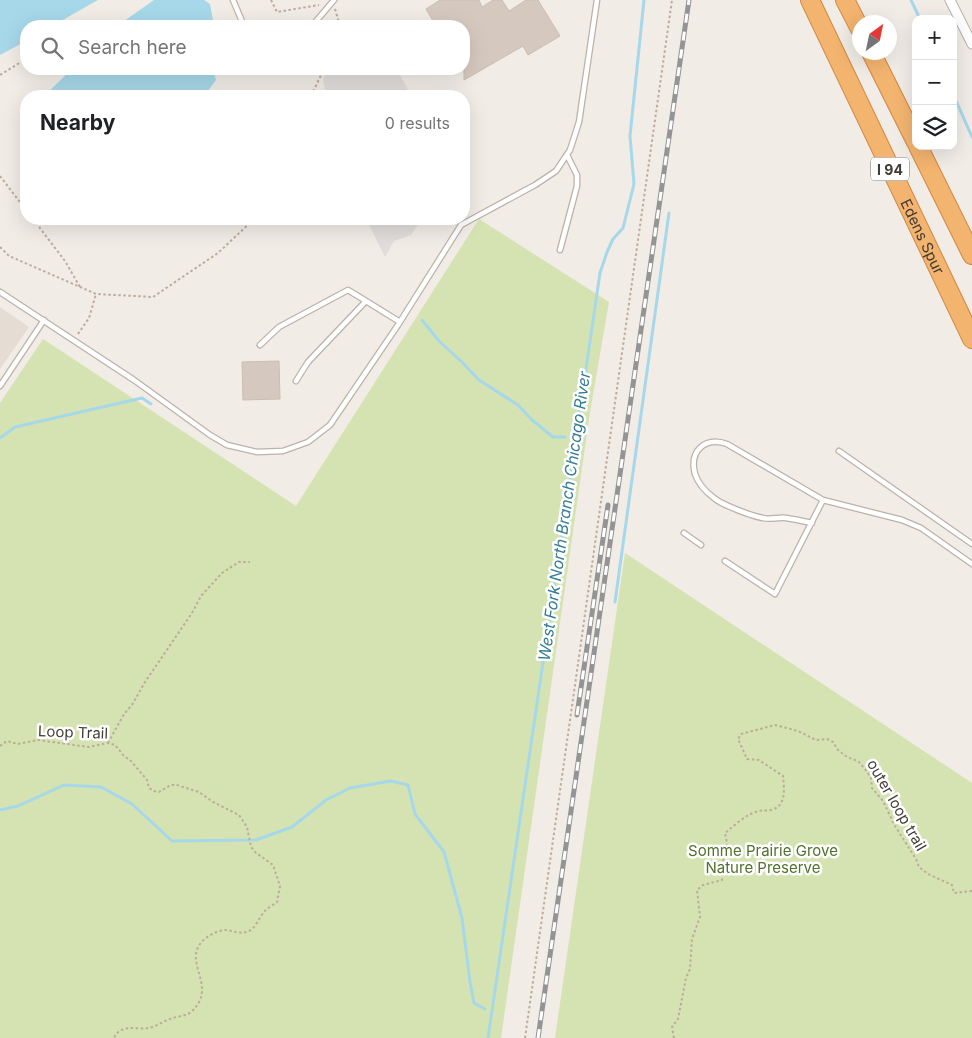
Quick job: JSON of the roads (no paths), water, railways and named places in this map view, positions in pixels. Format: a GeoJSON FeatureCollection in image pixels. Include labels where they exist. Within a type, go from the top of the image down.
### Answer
{"type":"FeatureCollection","features":[{"type":"Feature","properties":{"kind":"highway","name":"Edens Spur"},"geometry":{"type":"LineString","coordinates":[[810,0],[972,339]]}},
{"type":"Feature","properties":{"kind":"highway"},"geometry":{"type":"LineString","coordinates":[[846,0],[853,15]]}},
{"type":"Feature","properties":{"kind":"highway","name":"I 94"},"geometry":{"type":"LineString","coordinates":[[875,60],[912,134]]}},
{"type":"Feature","properties":{"kind":"highway","name":"I 94"},"geometry":{"type":"LineString","coordinates":[[920,150],[972,255]]}},
{"type":"Feature","properties":{"kind":"street"},"geometry":{"type":"LineString","coordinates":[[950,0],[972,44]]}},
{"type":"Feature","properties":{"kind":"lane"},"geometry":{"type":"LineString","coordinates":[[233,0],[241,20]]}},
{"type":"Feature","properties":{"kind":"lane"},"geometry":{"type":"LineString","coordinates":[[317,20],[334,0]]}},
{"type":"Feature","properties":{"kind":"lane"},"geometry":{"type":"LineString","coordinates":[[470,219],[535,185],[556,170],[570,150],[579,122],[597,0]]}},
{"type":"Feature","properties":{"kind":"lane"},"geometry":{"type":"LineString","coordinates":[[560,250],[577,186],[577,174],[567,155]]}},
{"type":"Feature","properties":{"kind":"lane"},"geometry":{"type":"LineString","coordinates":[[0,292],[134,380],[227,445],[257,452],[283,451],[308,442],[330,425],[400,322],[460,225]]}},
{"type":"Feature","properties":{"kind":"lane"},"geometry":{"type":"LineString","coordinates":[[260,345],[279,326],[348,290],[400,322]]}},
{"type":"Feature","properties":{"kind":"lane"},"geometry":{"type":"LineString","coordinates":[[296,381],[308,362],[366,301]]}},
{"type":"Feature","properties":{"kind":"lane"},"geometry":{"type":"LineString","coordinates":[[0,386],[44,320]]}},
{"type":"Feature","properties":{"kind":"lane"},"geometry":{"type":"LineString","coordinates":[[812,523],[786,518],[763,519],[730,507],[715,499],[705,490],[696,476],[694,457],[701,446],[710,441],[718,440],[823,500],[902,520],[921,528],[972,564]]}},
{"type":"Feature","properties":{"kind":"lane"},"geometry":{"type":"LineString","coordinates":[[839,451],[972,544]]}},
{"type":"Feature","properties":{"kind":"lane"},"geometry":{"type":"LineString","coordinates":[[725,561],[775,594],[823,500]]}},
{"type":"Feature","properties":{"kind":"lane"},"geometry":{"type":"LineString","coordinates":[[684,533],[701,545]]}},
{"type":"Feature","properties":{"kind":"water"},"geometry":{"type":"Polygon","coordinates":[[[0,0],[98,0],[63,20],[20,20],[20,44],[0,55],[0,0]]]}},
{"type":"Feature","properties":{"kind":"water"},"geometry":{"type":"Polygon","coordinates":[[[154,0],[204,0],[210,4],[213,20],[126,20],[154,0]]]}},
{"type":"Feature","properties":{"kind":"water"},"geometry":{"type":"Polygon","coordinates":[[[66,75],[215,75],[216,80],[208,90],[50,90],[66,75]]]}},
{"type":"Feature","properties":{"kind":"waterway","name":"West Fork North Branch Chicago River"},"geometry":{"type":"LineString","coordinates":[[488,1038],[600,273],[613,239],[623,228],[634,184],[630,136],[644,0]]}},
{"type":"Feature","properties":{"kind":"waterway"},"geometry":{"type":"LineString","coordinates":[[911,0],[918,15]]}},
{"type":"Feature","properties":{"kind":"waterway"},"geometry":{"type":"LineString","coordinates":[[957,103],[972,137]]}},
{"type":"Feature","properties":{"kind":"waterway"},"geometry":{"type":"LineString","coordinates":[[615,602],[669,213]]}},
{"type":"Feature","properties":{"kind":"waterway"},"geometry":{"type":"LineString","coordinates":[[422,320],[439,341],[479,380],[518,405],[532,420],[553,437],[565,437]]}},
{"type":"Feature","properties":{"kind":"waterway"},"geometry":{"type":"LineString","coordinates":[[0,438],[15,427],[142,398],[151,404]]}},
{"type":"Feature","properties":{"kind":"waterway"},"geometry":{"type":"LineString","coordinates":[[0,810],[18,806],[64,785],[101,787],[132,804],[172,841],[256,840],[292,827],[326,800],[350,788],[391,781],[408,785],[415,814],[444,852],[462,918],[474,1003],[485,1009]]}},
{"type":"Feature","properties":{"kind":"railway"},"geometry":{"type":"LineString","coordinates":[[538,1038],[689,0]]}},
{"type":"Feature","properties":{"kind":"railway"},"geometry":{"type":"LineString","coordinates":[[577,715],[608,505]]}},
{"type":"Feature","properties":{"kind":"park label","name":"Somme Prairie Grove Nature Preserve"},"geometry":{"type":"Point","coordinates":[763,858]}}]}
